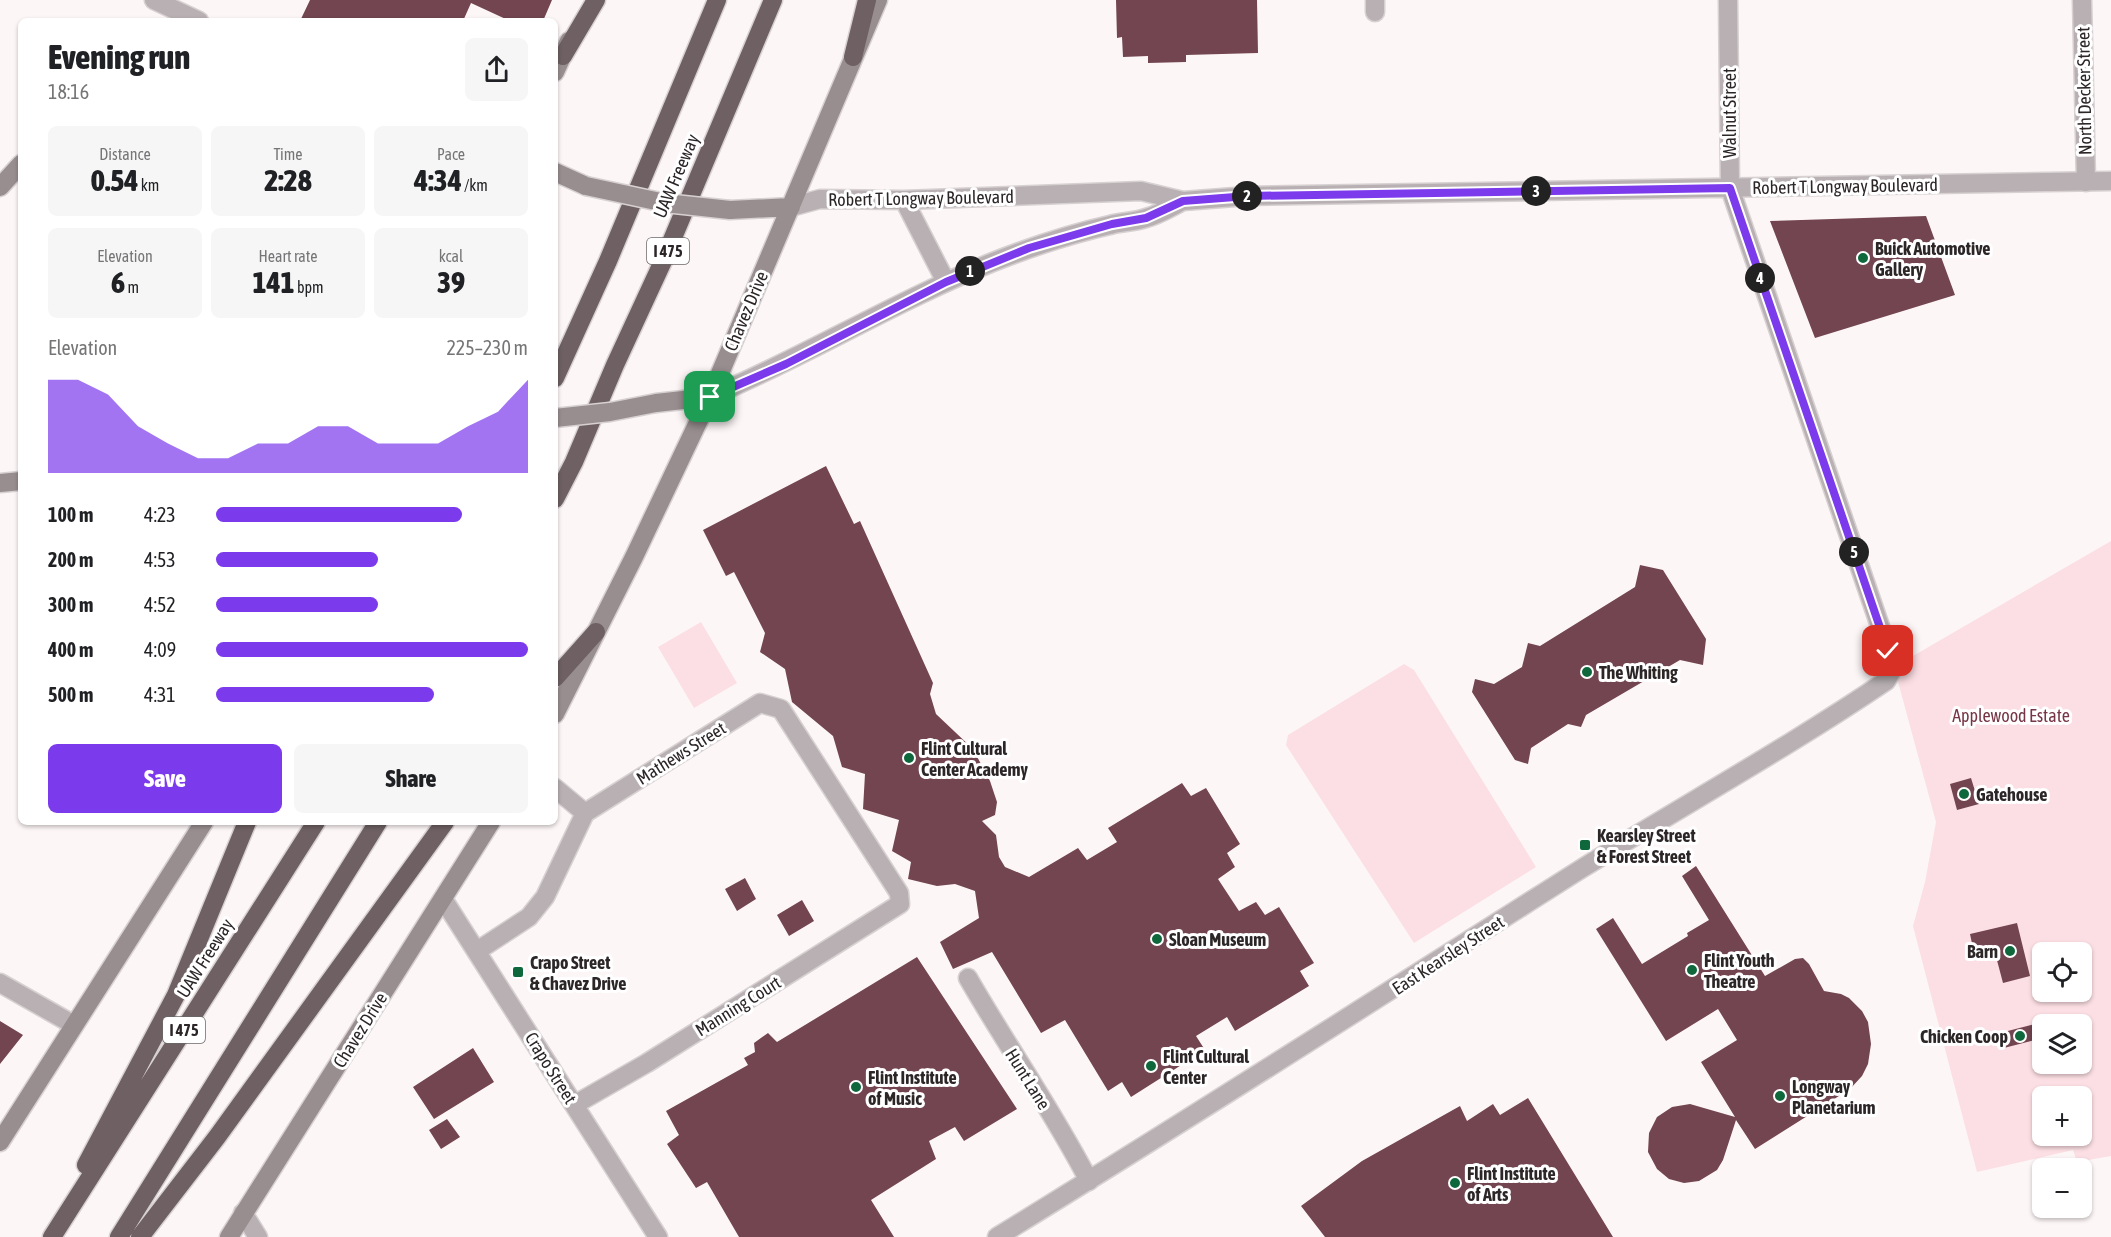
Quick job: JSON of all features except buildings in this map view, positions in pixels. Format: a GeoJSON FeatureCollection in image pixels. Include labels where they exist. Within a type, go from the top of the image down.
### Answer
{"type":"FeatureCollection","features":[{"type":"Feature","properties":{"kind":"highway"},"geometry":{"type":"LineString","coordinates":[[559,64],[596,0]]}},
{"type":"Feature","properties":{"kind":"highway","name":"UAW Freeway"},"geometry":{"type":"LineString","coordinates":[[558,371],[608,261],[717,0]]}},
{"type":"Feature","properties":{"kind":"highway","name":"UAW Freeway"},"geometry":{"type":"LineString","coordinates":[[558,492],[574,462],[664,259],[773,0]]}},
{"type":"Feature","properties":{"kind":"highway"},"geometry":{"type":"LineString","coordinates":[[853,57],[867,0]]}},
{"type":"Feature","properties":{"kind":"highway"},"geometry":{"type":"LineString","coordinates":[[558,675],[596,632]]}},
{"type":"Feature","properties":{"kind":"highway"},"geometry":{"type":"LineString","coordinates":[[48,1237],[176,995],[246,825]]}},
{"type":"Feature","properties":{"kind":"highway","name":"UAW Freeway"},"geometry":{"type":"LineString","coordinates":[[52,1237],[314,825]]}},
{"type":"Feature","properties":{"kind":"highway"},"geometry":{"type":"LineString","coordinates":[[119,1237],[376,825]]}},
{"type":"Feature","properties":{"kind":"highway"},"geometry":{"type":"LineString","coordinates":[[140,1237],[217,1137],[443,825]]}},
{"type":"Feature","properties":{"kind":"main road"},"geometry":{"type":"LineString","coordinates":[[559,64],[586,0]]}},
{"type":"Feature","properties":{"kind":"main road","name":"Chavez Drive"},"geometry":{"type":"LineString","coordinates":[[558,708],[660,504],[710,397],[878,0]]}},
{"type":"Feature","properties":{"kind":"main road"},"geometry":{"type":"LineString","coordinates":[[0,187],[18,167]]}},
{"type":"Feature","properties":{"kind":"main road","name":"Robert T Longway Boulevard"},"geometry":{"type":"LineString","coordinates":[[558,173],[586,186],[665,203],[730,210],[791,207]]}},
{"type":"Feature","properties":{"kind":"main road","name":"Robert T Longway Boulevard"},"geometry":{"type":"LineString","coordinates":[[558,418],[710,397]]}},
{"type":"Feature","properties":{"kind":"main road"},"geometry":{"type":"LineString","coordinates":[[0,483],[18,481]]}},
{"type":"Feature","properties":{"kind":"main road"},"geometry":{"type":"LineString","coordinates":[[0,1142],[202,825]]}},
{"type":"Feature","properties":{"kind":"main road","name":"Chavez Drive"},"geometry":{"type":"LineString","coordinates":[[229,1237],[489,825]]}},
{"type":"Feature","properties":{"kind":"street"},"geometry":{"type":"LineString","coordinates":[[154,0],[192,17]]}},
{"type":"Feature","properties":{"kind":"street","name":"Walnut Street"},"geometry":{"type":"LineString","coordinates":[[1728,0],[1730,188],[1894,667]]}},
{"type":"Feature","properties":{"kind":"street","name":"North Decker Street"},"geometry":{"type":"LineString","coordinates":[[2082,0],[2086,182]]}},
{"type":"Feature","properties":{"kind":"street","name":"Robert T Longway Boulevard"},"geometry":{"type":"LineString","coordinates":[[791,207],[820,199],[904,200],[1141,191],[1183,201],[1248,196],[2111,181]]}},
{"type":"Feature","properties":{"kind":"street"},"geometry":{"type":"LineString","coordinates":[[904,200],[946,282]]}},
{"type":"Feature","properties":{"kind":"street","name":"Robert T Longway Boulevard"},"geometry":{"type":"LineString","coordinates":[[710,397],[786,364],[946,282],[1029,248],[1112,224],[1146,218],[1183,201]]}},
{"type":"Feature","properties":{"kind":"street","name":"East Kearsley Street"},"geometry":{"type":"LineString","coordinates":[[997,1237],[1282,1057],[1388,994],[1587,866],[1864,696],[1886,681],[1894,667]]}},
{"type":"Feature","properties":{"kind":"street","name":"Mathews Street"},"geometry":{"type":"LineString","coordinates":[[585,813],[760,704],[781,709],[899,893],[900,904]]}},
{"type":"Feature","properties":{"kind":"street"},"geometry":{"type":"LineString","coordinates":[[477,951],[529,917],[545,897],[585,813],[558,790]]}},
{"type":"Feature","properties":{"kind":"street","name":"Crapo Street"},"geometry":{"type":"LineString","coordinates":[[443,899],[658,1237]]}},
{"type":"Feature","properties":{"kind":"street","name":"Manning Court"},"geometry":{"type":"LineString","coordinates":[[574,1105],[647,1063],[900,904]]}},
{"type":"Feature","properties":{"kind":"street","name":"Hunt Lane"},"geometry":{"type":"LineString","coordinates":[[968,978],[1089,1180]]}},
{"type":"Feature","properties":{"kind":"street"},"geometry":{"type":"LineString","coordinates":[[0,983],[74,1025]]}},
{"type":"Feature","properties":{"kind":"street"},"geometry":{"type":"LineString","coordinates":[[243,1213],[258,1237]]}},
{"type":"Feature","properties":{"kind":"green space","name":"Applewood Estate"},"geometry":{"type":"Polygon","coordinates":[[[2111,541],[2111,1156],[2092,1159],[2076,1158],[2073,1150],[1977,1172],[1913,926],[1925,882],[1936,822],[1894,667],[2111,541]]]}},
{"type":"Feature","properties":{"kind":"green space"},"geometry":{"type":"Polygon","coordinates":[[[701,622],[737,683],[694,708],[658,647],[701,622]]]}},
{"type":"Feature","properties":{"kind":"green space"},"geometry":{"type":"Polygon","coordinates":[[[1404,664],[1414,670],[1536,867],[1414,943],[1286,745],[1288,735],[1404,664]]]}},
{"type":"Feature","properties":{"kind":"place","name":"Buick Automotive Gallery"},"geometry":{"type":"Point","coordinates":[1863,258]}},
{"type":"Feature","properties":{"kind":"place","name":"The Whiting"},"geometry":{"type":"Point","coordinates":[1587,672]}},
{"type":"Feature","properties":{"kind":"place","name":"Flint Cultural Center Academy"},"geometry":{"type":"Point","coordinates":[909,758]}},
{"type":"Feature","properties":{"kind":"place","name":"Gatehouse"},"geometry":{"type":"Point","coordinates":[1964,794]}},
{"type":"Feature","properties":{"kind":"place","name":"Kearsley Street & Forest Street"},"geometry":{"type":"Point","coordinates":[1585,845]}},
{"type":"Feature","properties":{"kind":"place","name":"Sloan Museum"},"geometry":{"type":"Point","coordinates":[1157,939]}},
{"type":"Feature","properties":{"kind":"place","name":"Barn"},"geometry":{"type":"Point","coordinates":[2010,951]}},
{"type":"Feature","properties":{"kind":"place","name":"Flint Youth Theatre"},"geometry":{"type":"Point","coordinates":[1692,970]}},
{"type":"Feature","properties":{"kind":"place","name":"Crapo Street & Chavez Drive"},"geometry":{"type":"Point","coordinates":[518,972]}},
{"type":"Feature","properties":{"kind":"place","name":"Chicken Coop"},"geometry":{"type":"Point","coordinates":[2020,1036]}},
{"type":"Feature","properties":{"kind":"place","name":"Flint Cultural Center"},"geometry":{"type":"Point","coordinates":[1151,1066]}},
{"type":"Feature","properties":{"kind":"place","name":"Flint Institute of Music"},"geometry":{"type":"Point","coordinates":[856,1087]}},
{"type":"Feature","properties":{"kind":"place","name":"Longway Planetarium"},"geometry":{"type":"Point","coordinates":[1780,1096]}},
{"type":"Feature","properties":{"kind":"place","name":"Flint Institute of Arts"},"geometry":{"type":"Point","coordinates":[1455,1183]}},
{"type":"Feature","properties":{"kind":"route"},"geometry":{"type":"LineString","coordinates":[[710,397],[786,364],[946,282],[991,263],[1072,235],[1146,218],[1183,201],[1248,196],[1730,188],[1888,651]]}}]}
